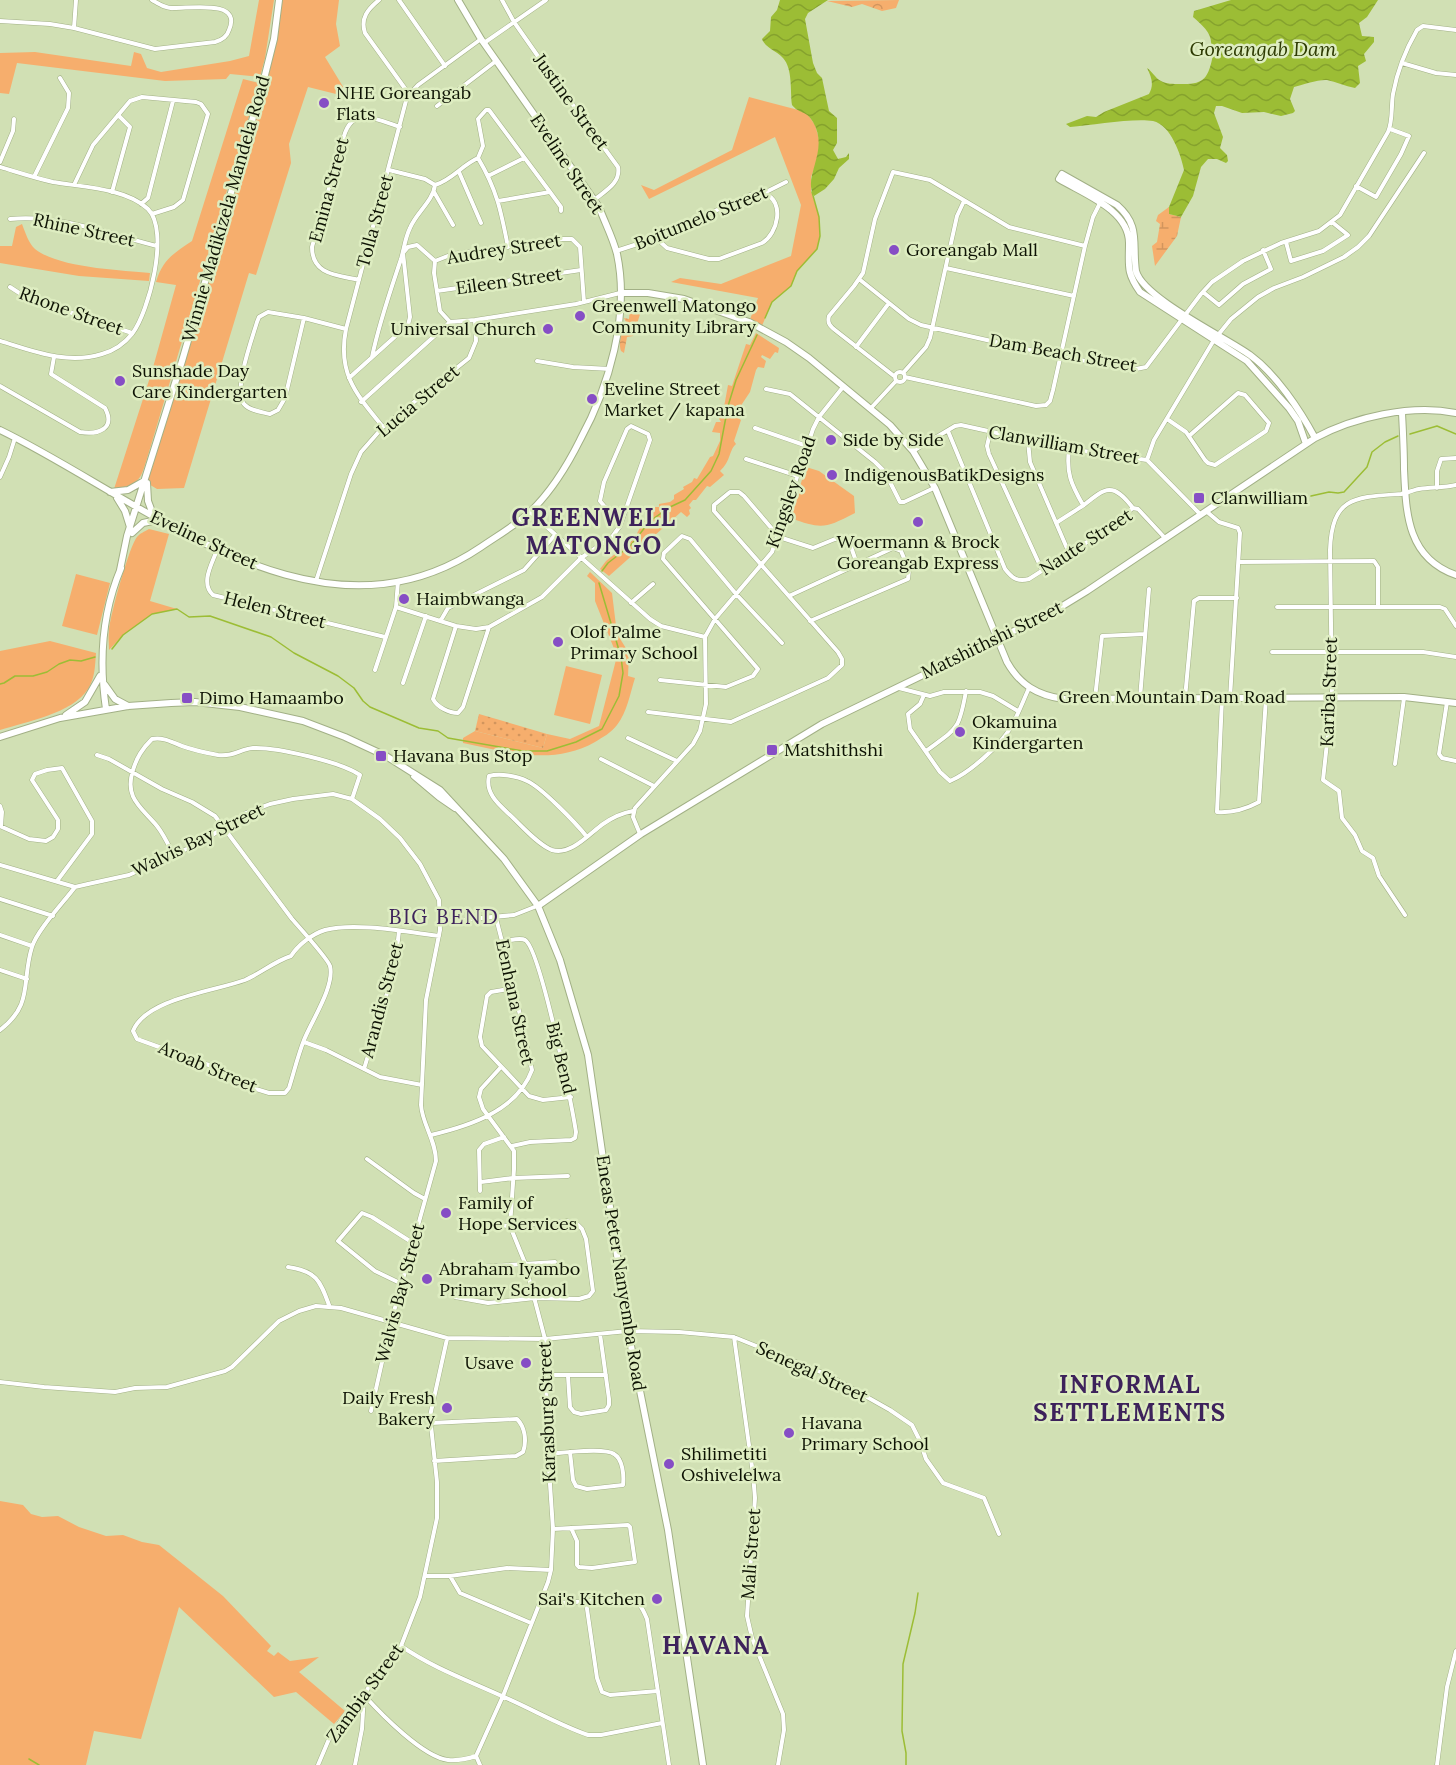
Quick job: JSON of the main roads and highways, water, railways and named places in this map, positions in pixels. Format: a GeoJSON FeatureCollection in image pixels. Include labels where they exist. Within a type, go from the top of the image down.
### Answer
{"type":"FeatureCollection","features":[{"type":"Feature","properties":{"kind":"main road","name":"Winnie Madikizela Mandela Road"},"geometry":{"type":"LineString","coordinates":[[106,709],[102,676],[105,629],[137,508],[155,458],[155,450],[263,83],[274,39],[279,0]]}},
{"type":"Feature","properties":{"kind":"main road","name":"Eveline Street"},"geometry":{"type":"LineString","coordinates":[[0,430],[156,519],[217,550],[254,564],[316,582],[368,584],[398,580],[439,569],[467,556],[530,512],[555,482],[576,449],[598,405],[610,369],[621,293],[616,251],[605,220],[594,200],[482,41],[458,0]]}},
{"type":"Feature","properties":{"kind":"main road"},"geometry":{"type":"LineString","coordinates":[[1102,200],[1059,179],[1062,174],[1102,200],[1118,215],[1127,230],[1128,268],[1140,292],[1216,338],[1258,371],[1298,421],[1306,444]]}},
{"type":"Feature","properties":{"kind":"main road","name":"Green Mountain Dam Road"},"geometry":{"type":"LineString","coordinates":[[621,293],[648,293],[684,299],[749,322],[810,358],[890,425],[913,451],[935,488],[975,580],[997,639],[1013,672],[1037,693],[1056,698],[1140,699],[1404,697],[1456,704]]}},
{"type":"Feature","properties":{"kind":"main road"},"geometry":{"type":"LineString","coordinates":[[1216,338],[1251,356],[1262,365],[1301,412],[1315,438]]}},
{"type":"Feature","properties":{"kind":"main road","name":"Matshithshi Street"},"geometry":{"type":"LineString","coordinates":[[538,906],[640,834],[822,724],[1052,613],[1315,438],[1355,421],[1402,413],[1444,411],[1456,413]]}},
{"type":"Feature","properties":{"kind":"main road"},"geometry":{"type":"LineString","coordinates":[[1402,413],[1405,494],[1407,515],[1413,537],[1435,564],[1456,575]]}},
{"type":"Feature","properties":{"kind":"main road"},"geometry":{"type":"LineString","coordinates":[[145,482],[148,501],[156,519],[142,523],[131,530],[125,511],[112,494],[145,482]]}},
{"type":"Feature","properties":{"kind":"main road"},"geometry":{"type":"LineString","coordinates":[[102,676],[112,696],[128,705]]}},
{"type":"Feature","properties":{"kind":"main road"},"geometry":{"type":"LineString","coordinates":[[60,718],[86,702],[102,676]]}},
{"type":"Feature","properties":{"kind":"main road","name":"Eneas Peter Nanyemba Road"},"geometry":{"type":"LineString","coordinates":[[106,709],[128,705],[195,702],[240,707],[276,714],[326,729],[363,745],[440,790],[504,859],[538,906],[560,960],[588,1055],[628,1331],[668,1530],[703,1765]]}},
{"type":"Feature","properties":{"kind":"main road"},"geometry":{"type":"LineString","coordinates":[[0,737],[60,718],[106,709]]}},
{"type":"Feature","properties":{"kind":"water"},"geometry":{"type":"Polygon","coordinates":[[[780,0],[828,0],[808,13],[805,19],[813,63],[822,78],[829,111],[837,118],[837,143],[833,150],[838,159],[846,157],[849,153],[849,159],[839,168],[834,179],[825,189],[814,196],[811,180],[818,153],[817,133],[810,118],[792,105],[790,74],[786,63],[762,39],[770,31],[771,17],[777,10],[780,0]]]}},
{"type":"Feature","properties":{"kind":"water","name":"Goreangab Dam"},"geometry":{"type":"Polygon","coordinates":[[[1231,0],[1378,0],[1367,17],[1359,23],[1362,36],[1374,37],[1374,42],[1364,54],[1366,61],[1358,66],[1360,83],[1355,88],[1324,80],[1294,87],[1290,99],[1295,111],[1281,116],[1264,112],[1242,113],[1216,106],[1214,113],[1223,137],[1220,148],[1227,155],[1228,161],[1226,163],[1217,159],[1208,159],[1201,167],[1193,196],[1181,217],[1169,214],[1169,207],[1184,170],[1178,149],[1165,128],[1153,121],[1145,120],[1070,127],[1066,124],[1087,116],[1096,117],[1149,94],[1152,81],[1147,68],[1159,80],[1168,83],[1187,84],[1204,79],[1213,55],[1210,50],[1211,40],[1204,27],[1193,17],[1194,11],[1231,0]]]}},
{"type":"Feature","properties":{"kind":"waterway"},"geometry":{"type":"LineString","coordinates":[[765,318],[772,302],[791,286],[797,271],[817,249],[820,236],[819,217],[812,192]]}},
{"type":"Feature","properties":{"kind":"waterway"},"geometry":{"type":"LineString","coordinates":[[602,571],[608,563],[631,545],[650,521],[685,500],[711,471],[719,454],[728,406],[736,380],[757,335]]}},
{"type":"Feature","properties":{"kind":"waterway"},"geometry":{"type":"LineString","coordinates":[[1410,434],[1437,426],[1456,434]]}},
{"type":"Feature","properties":{"kind":"waterway"},"geometry":{"type":"LineString","coordinates":[[1311,496],[1329,492],[1344,492],[1367,467],[1372,452],[1398,436]]}},
{"type":"Feature","properties":{"kind":"waterway"},"geometry":{"type":"LineString","coordinates":[[112,649],[123,635],[152,614],[177,609],[189,617],[210,616],[271,637],[294,653],[338,676],[354,688],[370,707],[419,728],[438,731],[448,738],[523,751],[547,751],[576,742],[602,729],[619,696],[623,673],[621,657],[599,583]]}},
{"type":"Feature","properties":{"kind":"waterway"},"geometry":{"type":"LineString","coordinates":[[0,684],[15,676],[33,676],[47,672],[70,660],[81,661],[95,657]]}},
{"type":"Feature","properties":{"kind":"waterway"},"geometry":{"type":"LineString","coordinates":[[906,1765],[902,1731],[903,1664],[918,1593]]}},
{"type":"Feature","properties":{"kind":"waterway"},"geometry":{"type":"LineString","coordinates":[[29,1759],[39,1765]]}},
{"type":"Feature","properties":{"kind":"place","name":"NHE Goreangab Flats"},"geometry":{"type":"Point","coordinates":[324,103]}},
{"type":"Feature","properties":{"kind":"place","name":"Goreangab Mall"},"geometry":{"type":"Point","coordinates":[894,250]}},
{"type":"Feature","properties":{"kind":"place","name":"Greenwell Matongo Community Library"},"geometry":{"type":"Point","coordinates":[580,316]}},
{"type":"Feature","properties":{"kind":"place","name":"Universal Church"},"geometry":{"type":"Point","coordinates":[548,329]}},
{"type":"Feature","properties":{"kind":"place","name":"Sunshade Day Care Kindergarten"},"geometry":{"type":"Point","coordinates":[120,381]}},
{"type":"Feature","properties":{"kind":"place","name":"Eveline Street Market / kapana"},"geometry":{"type":"Point","coordinates":[592,399]}},
{"type":"Feature","properties":{"kind":"place","name":"Side by Side"},"geometry":{"type":"Point","coordinates":[831,440]}},
{"type":"Feature","properties":{"kind":"place","name":"IndigenousBatikDesigns"},"geometry":{"type":"Point","coordinates":[832,475]}},
{"type":"Feature","properties":{"kind":"place","name":"Clanwilliam"},"geometry":{"type":"Point","coordinates":[1199,498]}},
{"type":"Feature","properties":{"kind":"place","name":"Woermann & Brock Goreangab Express"},"geometry":{"type":"Point","coordinates":[918,522]}},
{"type":"Feature","properties":{"kind":"place","name":"Haimbwanga"},"geometry":{"type":"Point","coordinates":[404,599]}},
{"type":"Feature","properties":{"kind":"place","name":"Olof Palme Primary School"},"geometry":{"type":"Point","coordinates":[558,642]}},
{"type":"Feature","properties":{"kind":"place","name":"Dimo Hamaambo"},"geometry":{"type":"Point","coordinates":[187,698]}},
{"type":"Feature","properties":{"kind":"place","name":"Okamuina Kindergarten"},"geometry":{"type":"Point","coordinates":[960,732]}},
{"type":"Feature","properties":{"kind":"place","name":"Matshithshi"},"geometry":{"type":"Point","coordinates":[772,750]}},
{"type":"Feature","properties":{"kind":"place","name":"Havana Bus Stop"},"geometry":{"type":"Point","coordinates":[381,756]}},
{"type":"Feature","properties":{"kind":"place","name":"Family of Hope Services"},"geometry":{"type":"Point","coordinates":[446,1213]}},
{"type":"Feature","properties":{"kind":"place","name":"Abraham Iyambo Primary School"},"geometry":{"type":"Point","coordinates":[427,1279]}},
{"type":"Feature","properties":{"kind":"place","name":"Usave"},"geometry":{"type":"Point","coordinates":[526,1363]}},
{"type":"Feature","properties":{"kind":"place","name":"Daily Fresh Bakery"},"geometry":{"type":"Point","coordinates":[447,1408]}},
{"type":"Feature","properties":{"kind":"place","name":"Havana Primary School"},"geometry":{"type":"Point","coordinates":[789,1433]}},
{"type":"Feature","properties":{"kind":"place","name":"Shilimetiti Oshivelelwa"},"geometry":{"type":"Point","coordinates":[669,1464]}},
{"type":"Feature","properties":{"kind":"place","name":"Sai's Kitchen"},"geometry":{"type":"Point","coordinates":[657,1599]}},
{"type":"Feature","properties":{"kind":"district","name":"GREENWELL MATONGO"},"geometry":{"type":"Point","coordinates":[594,532]}},
{"type":"Feature","properties":{"kind":"district","name":"BIG BEND"},"geometry":{"type":"Point","coordinates":[444,917]}},
{"type":"Feature","properties":{"kind":"district","name":"INFORMAL SETTLEMENTS"},"geometry":{"type":"Point","coordinates":[1130,1399]}},
{"type":"Feature","properties":{"kind":"district","name":"HAVANA"},"geometry":{"type":"Point","coordinates":[716,1646]}}]}
